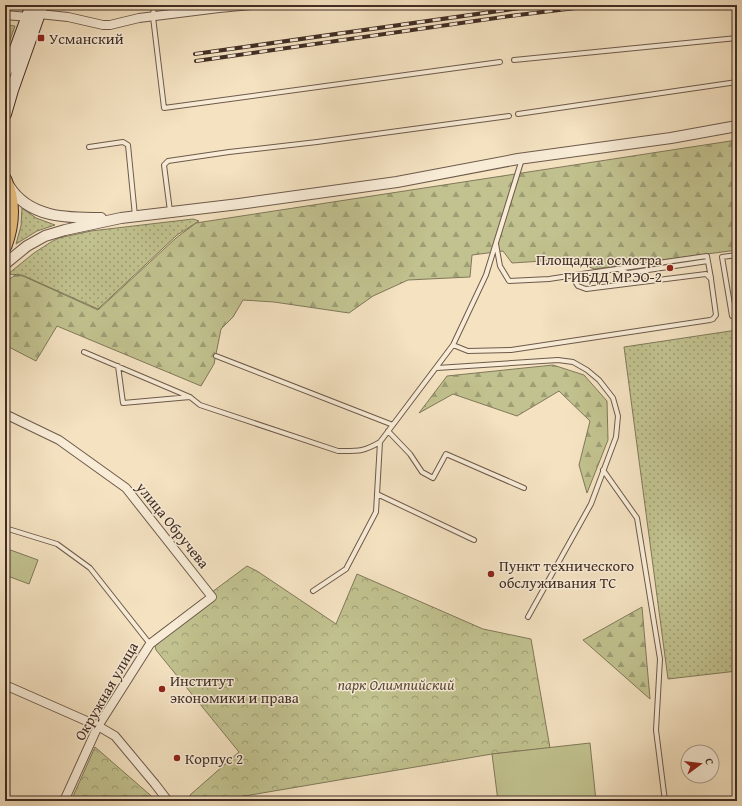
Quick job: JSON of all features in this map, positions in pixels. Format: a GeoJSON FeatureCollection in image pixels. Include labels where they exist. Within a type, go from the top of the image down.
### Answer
{"type":"FeatureCollection","features":[{"type":"Feature","properties":{"kind":"main road"},"geometry":{"type":"LineString","coordinates":[[5,72],[35,10]]}},
{"type":"Feature","properties":{"kind":"main road"},"geometry":{"type":"LineString","coordinates":[[5,114],[35,10]]}},
{"type":"Feature","properties":{"kind":"main road"},"geometry":{"type":"LineString","coordinates":[[5,180],[9,193],[12,218],[5,246]]}},
{"type":"Feature","properties":{"kind":"street"},"geometry":{"type":"LineString","coordinates":[[5,15],[35,10],[103,25],[219,8],[251,5]]}},
{"type":"Feature","properties":{"kind":"street"},"geometry":{"type":"LineString","coordinates":[[5,264],[27,246],[45,236],[65,230],[121,218],[239,204],[397,182],[522,159],[671,138],[737,126]]}},
{"type":"Feature","properties":{"kind":"street"},"geometry":{"type":"LineString","coordinates":[[5,180],[12,191],[20,199],[30,206],[48,214],[69,218],[121,218]]}},
{"type":"Feature","properties":{"kind":"street","name":"улица Обручева"},"geometry":{"type":"LineString","coordinates":[[5,414],[59,440],[126,488],[212,597]]}},
{"type":"Feature","properties":{"kind":"street","name":"Окружная улица"},"geometry":{"type":"LineString","coordinates":[[64,801],[98,726],[150,644],[212,597]]}},
{"type":"Feature","properties":{"kind":"street"},"geometry":{"type":"LineString","coordinates":[[5,685],[98,726],[114,736],[168,801]]}},
{"type":"Feature","properties":{"kind":"lane"},"geometry":{"type":"LineString","coordinates":[[154,5],[153,17],[164,108],[500,62]]}},
{"type":"Feature","properties":{"kind":"lane"},"geometry":{"type":"LineString","coordinates":[[514,60],[737,38]]}},
{"type":"Feature","properties":{"kind":"lane"},"geometry":{"type":"LineString","coordinates":[[518,114],[737,82]]}},
{"type":"Feature","properties":{"kind":"lane"},"geometry":{"type":"LineString","coordinates":[[170,212],[164,165],[168,161],[509,116]]}},
{"type":"Feature","properties":{"kind":"lane"},"geometry":{"type":"LineString","coordinates":[[89,147],[123,142],[128,145],[135,216]]}},
{"type":"Feature","properties":{"kind":"lane"},"geometry":{"type":"LineString","coordinates":[[84,352],[190,397],[200,405],[338,451],[357,451],[368,449],[380,442],[453,345],[486,275],[522,159]]}},
{"type":"Feature","properties":{"kind":"lane"},"geometry":{"type":"LineString","coordinates":[[453,345],[468,351],[511,350],[710,320],[715,317],[717,313],[708,259],[628,273],[618,269],[549,279],[509,281],[500,266],[496,244]]}},
{"type":"Feature","properties":{"kind":"lane"},"geometry":{"type":"LineString","coordinates":[[737,255],[722,257],[732,316],[737,316]]}},
{"type":"Feature","properties":{"kind":"lane"},"geometry":{"type":"LineString","coordinates":[[575,276],[578,286],[586,289],[703,273],[708,274],[711,279]]}},
{"type":"Feature","properties":{"kind":"lane"},"geometry":{"type":"LineString","coordinates":[[216,356],[393,425]]}},
{"type":"Feature","properties":{"kind":"lane"},"geometry":{"type":"LineString","coordinates":[[437,368],[558,360],[573,362],[587,370],[599,380],[613,398],[618,416],[616,437],[591,504],[528,617]]}},
{"type":"Feature","properties":{"kind":"lane"},"geometry":{"type":"LineString","coordinates":[[118,366],[123,403],[190,397]]}},
{"type":"Feature","properties":{"kind":"lane"},"geometry":{"type":"LineString","coordinates":[[388,431],[410,454],[422,472],[433,478],[446,454],[524,488]]}},
{"type":"Feature","properties":{"kind":"lane"},"geometry":{"type":"LineString","coordinates":[[313,591],[346,569],[376,512],[380,442]]}},
{"type":"Feature","properties":{"kind":"lane"},"geometry":{"type":"LineString","coordinates":[[603,470],[636,518],[660,659],[656,730],[664,801]]}},
{"type":"Feature","properties":{"kind":"lane"},"geometry":{"type":"LineString","coordinates":[[377,494],[474,540]]}},
{"type":"Feature","properties":{"kind":"lane"},"geometry":{"type":"LineString","coordinates":[[5,528],[57,544],[90,568],[150,644]]}},
{"type":"Feature","properties":{"kind":"green space"},"geometry":{"type":"Polygon","coordinates":[[[5,25],[15,26],[5,54],[5,25]]]}},
{"type":"Feature","properties":{"kind":"green space"},"geometry":{"type":"Polygon","coordinates":[[[737,140],[737,250],[594,269],[572,259],[512,263],[503,251],[472,255],[470,277],[408,280],[373,296],[349,313],[274,302],[243,300],[233,317],[221,329],[214,364],[201,386],[57,326],[36,361],[5,345],[5,283],[15,275],[23,276],[98,310],[176,238],[196,223],[737,140]]]}},
{"type":"Feature","properties":{"kind":"green space"},"geometry":{"type":"Polygon","coordinates":[[[22,208],[36,218],[55,225],[37,231],[16,244],[21,226],[22,208]]]}},
{"type":"Feature","properties":{"kind":"green space"},"geometry":{"type":"Polygon","coordinates":[[[193,219],[199,221],[177,235],[98,309],[22,275],[8,274],[34,253],[59,238],[91,231],[193,219]]]}},
{"type":"Feature","properties":{"kind":"green space"},"geometry":{"type":"Polygon","coordinates":[[[737,330],[737,671],[668,679],[624,347],[737,330]]]}},
{"type":"Feature","properties":{"kind":"green space"},"geometry":{"type":"Polygon","coordinates":[[[553,365],[584,375],[607,401],[608,440],[587,493],[579,465],[590,421],[559,391],[517,416],[453,394],[419,413],[447,376],[553,365]]]}},
{"type":"Feature","properties":{"kind":"green space"},"geometry":{"type":"Polygon","coordinates":[[[5,548],[38,560],[29,584],[5,575],[5,548]]]}},
{"type":"Feature","properties":{"kind":"green space","name":"парк Олимпийский"},"geometry":{"type":"Polygon","coordinates":[[[247,566],[257,571],[336,624],[357,574],[483,629],[531,639],[550,748],[492,754],[215,801],[192,801],[190,795],[239,752],[156,650],[153,636],[247,566]]]}},
{"type":"Feature","properties":{"kind":"green space"},"geometry":{"type":"Polygon","coordinates":[[[642,607],[650,699],[583,640],[642,607]]]}},
{"type":"Feature","properties":{"kind":"green space"},"geometry":{"type":"Polygon","coordinates":[[[590,743],[596,801],[498,801],[492,754],[590,743]]]}},
{"type":"Feature","properties":{"kind":"green space"},"geometry":{"type":"Polygon","coordinates":[[[95,747],[157,801],[71,801],[95,747]]]}},
{"type":"Feature","properties":{"kind":"railway"},"geometry":{"type":"LineString","coordinates":[[195,54],[541,5]]}},
{"type":"Feature","properties":{"kind":"railway"},"geometry":{"type":"LineString","coordinates":[[196,61],[510,16],[600,5]]}},
{"type":"Feature","properties":{"kind":"place","name":"Усманский"},"geometry":{"type":"Point","coordinates":[41,38]}},
{"type":"Feature","properties":{"kind":"place","name":"Площадка осмотра ГИБДД МРЭО-2"},"geometry":{"type":"Point","coordinates":[670,268]}},
{"type":"Feature","properties":{"kind":"place","name":"Пункт технического обслуживания ТС"},"geometry":{"type":"Point","coordinates":[491,574]}},
{"type":"Feature","properties":{"kind":"place","name":"Институт экономики и права"},"geometry":{"type":"Point","coordinates":[162,689]}},
{"type":"Feature","properties":{"kind":"place","name":"Корпус 2"},"geometry":{"type":"Point","coordinates":[177,758]}}]}
